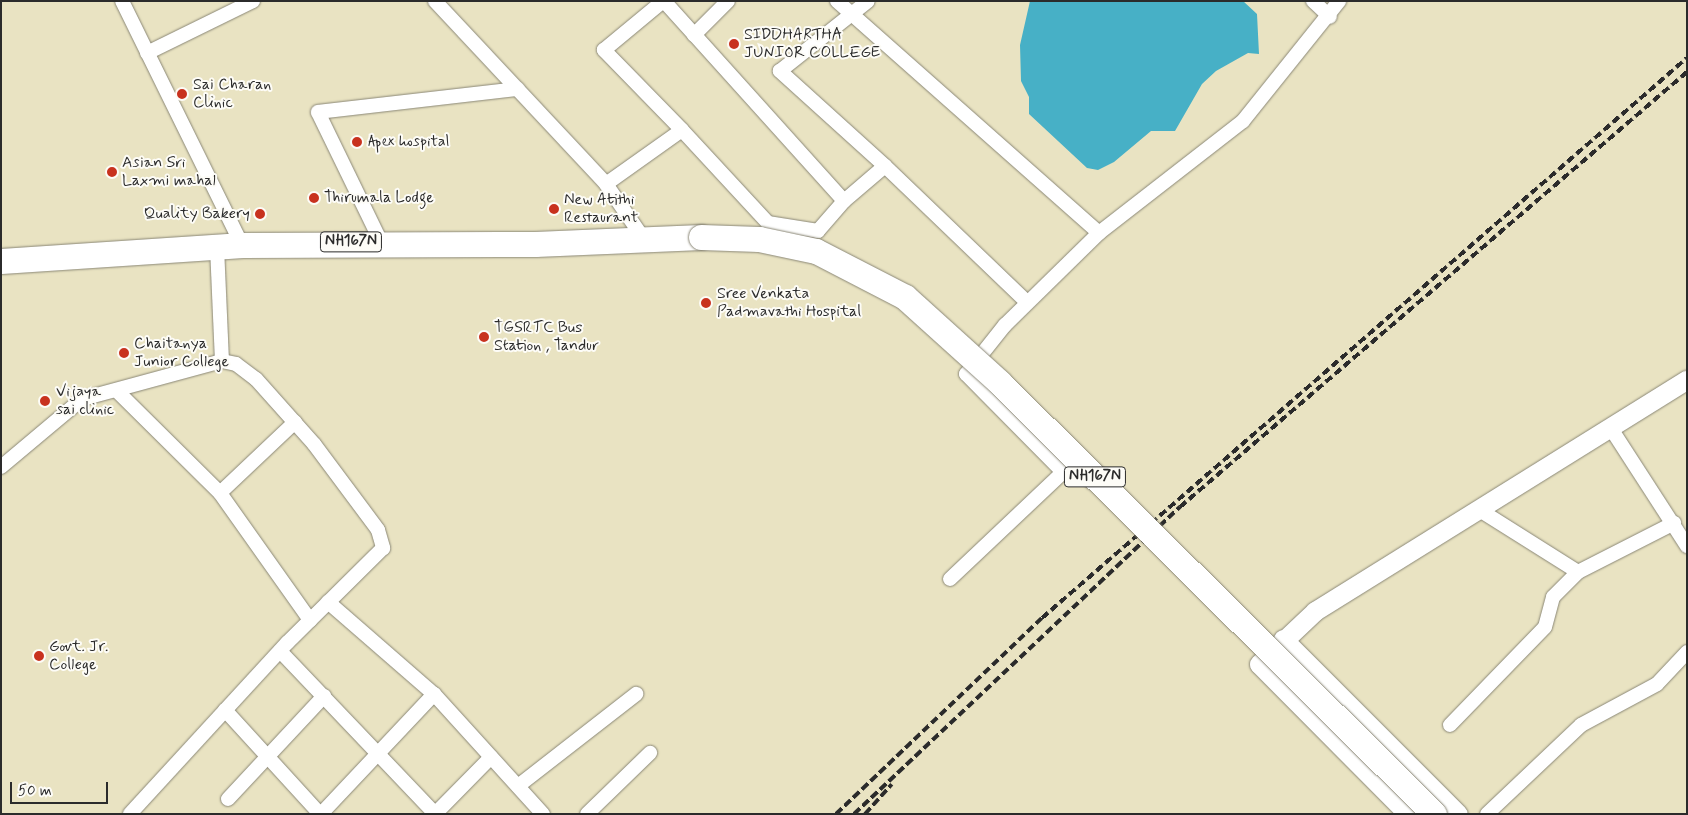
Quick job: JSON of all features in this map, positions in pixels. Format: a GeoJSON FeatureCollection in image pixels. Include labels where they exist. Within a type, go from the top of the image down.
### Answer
{"type":"FeatureCollection","features":[{"type":"Feature","properties":{"kind":"highway","name":"NH167N"},"geometry":{"type":"LineString","coordinates":[[1,261],[242,245],[381,242],[535,244],[701,237],[759,239],[816,252],[905,297],[999,382],[1434,814]]}},
{"type":"Feature","properties":{"kind":"main road"},"geometry":{"type":"LineString","coordinates":[[1408,814],[1259,664],[1283,639],[1315,611],[1687,379]]}},
{"type":"Feature","properties":{"kind":"main road"},"geometry":{"type":"LineString","coordinates":[[1283,639],[1458,814]]}},
{"type":"Feature","properties":{"kind":"street"},"geometry":{"type":"LineString","coordinates":[[122,1],[242,245]]}},
{"type":"Feature","properties":{"kind":"street"},"geometry":{"type":"LineString","coordinates":[[148,53],[252,1]]}},
{"type":"Feature","properties":{"kind":"street"},"geometry":{"type":"LineString","coordinates":[[435,1],[606,184],[644,239]]}},
{"type":"Feature","properties":{"kind":"street"},"geometry":{"type":"LineString","coordinates":[[844,201],[664,1],[604,50],[682,130],[768,223],[818,232],[844,201],[885,166]]}},
{"type":"Feature","properties":{"kind":"street"},"geometry":{"type":"LineString","coordinates":[[694,35],[728,1]]}},
{"type":"Feature","properties":{"kind":"street"},"geometry":{"type":"LineString","coordinates":[[837,1],[1099,234]]}},
{"type":"Feature","properties":{"kind":"street"},"geometry":{"type":"LineString","coordinates":[[868,1],[780,71],[885,166],[1027,302]]}},
{"type":"Feature","properties":{"kind":"street"},"geometry":{"type":"LineString","coordinates":[[1313,1],[1330,17]]}},
{"type":"Feature","properties":{"kind":"street"},"geometry":{"type":"LineString","coordinates":[[950,579],[1063,472],[966,374],[1027,302],[1099,234],[1243,121],[1330,17],[1339,1]]}},
{"type":"Feature","properties":{"kind":"street"},"geometry":{"type":"LineString","coordinates":[[381,242],[318,112],[518,89]]}},
{"type":"Feature","properties":{"kind":"street"},"geometry":{"type":"LineString","coordinates":[[606,184],[682,130]]}},
{"type":"Feature","properties":{"kind":"street"},"geometry":{"type":"LineString","coordinates":[[217,248],[222,361]]}},
{"type":"Feature","properties":{"kind":"street"},"geometry":{"type":"LineString","coordinates":[[1,467],[82,399],[222,361],[236,364],[256,379],[295,422],[363,507],[384,548],[280,651],[130,814]]}},
{"type":"Feature","properties":{"kind":"street"},"geometry":{"type":"LineString","coordinates":[[117,391],[220,492],[310,620]]}},
{"type":"Feature","properties":{"kind":"street"},"geometry":{"type":"LineString","coordinates":[[220,492],[295,422]]}},
{"type":"Feature","properties":{"kind":"street"},"geometry":{"type":"LineString","coordinates":[[1610,427],[1674,523],[1687,546]]}},
{"type":"Feature","properties":{"kind":"street"},"geometry":{"type":"LineString","coordinates":[[1478,509],[1578,572]]}},
{"type":"Feature","properties":{"kind":"street"},"geometry":{"type":"LineString","coordinates":[[1450,724],[1545,627],[1553,597],[1578,572],[1674,523]]}},
{"type":"Feature","properties":{"kind":"street"},"geometry":{"type":"LineString","coordinates":[[328,602],[434,694],[544,814]]}},
{"type":"Feature","properties":{"kind":"street"},"geometry":{"type":"LineString","coordinates":[[280,651],[436,813],[491,757]]}},
{"type":"Feature","properties":{"kind":"street"},"geometry":{"type":"LineString","coordinates":[[1487,814],[1581,725],[1657,684],[1687,652]]}},
{"type":"Feature","properties":{"kind":"street"},"geometry":{"type":"LineString","coordinates":[[225,710],[320,814],[434,694]]}},
{"type":"Feature","properties":{"kind":"street"},"geometry":{"type":"LineString","coordinates":[[518,786],[636,694]]}},
{"type":"Feature","properties":{"kind":"street"},"geometry":{"type":"LineString","coordinates":[[228,799],[324,696]]}},
{"type":"Feature","properties":{"kind":"street"},"geometry":{"type":"LineString","coordinates":[[587,814],[650,753]]}},
{"type":"Feature","properties":{"kind":"water"},"geometry":{"type":"Polygon","coordinates":[[[1030,1],[1243,1],[1257,14],[1259,54],[1248,53],[1216,71],[1202,84],[1175,131],[1151,131],[1114,162],[1098,170],[1087,168],[1029,114],[1029,97],[1021,81],[1020,45],[1030,1]]]}},
{"type":"Feature","properties":{"kind":"railway"},"geometry":{"type":"LineString","coordinates":[[836,814],[1042,618],[1687,58]]}},
{"type":"Feature","properties":{"kind":"railway"},"geometry":{"type":"LineString","coordinates":[[854,814],[1180,507],[1687,72]]}},
{"type":"Feature","properties":{"kind":"railway"},"geometry":{"type":"LineString","coordinates":[[865,814],[892,784]]}},
{"type":"Feature","properties":{"kind":"place","name":"SIDDHARTHA JUNIOR COLLEGE"},"geometry":{"type":"Point","coordinates":[734,44]}},
{"type":"Feature","properties":{"kind":"place","name":"Sai Charan Clinic"},"geometry":{"type":"Point","coordinates":[182,94]}},
{"type":"Feature","properties":{"kind":"place","name":"Apex hospital"},"geometry":{"type":"Point","coordinates":[357,142]}},
{"type":"Feature","properties":{"kind":"place","name":"Asian Sri Laxmi mahal"},"geometry":{"type":"Point","coordinates":[112,172]}},
{"type":"Feature","properties":{"kind":"place","name":"Thirumala Lodge"},"geometry":{"type":"Point","coordinates":[314,198]}},
{"type":"Feature","properties":{"kind":"place","name":"New Atithi Restaurant"},"geometry":{"type":"Point","coordinates":[554,209]}},
{"type":"Feature","properties":{"kind":"place","name":"Quality Bakery"},"geometry":{"type":"Point","coordinates":[260,214]}},
{"type":"Feature","properties":{"kind":"place","name":"Sree Venkata Padmavathi Hospital"},"geometry":{"type":"Point","coordinates":[706,303]}},
{"type":"Feature","properties":{"kind":"place","name":"TGSRTC Bus Station , Tandur"},"geometry":{"type":"Point","coordinates":[484,337]}},
{"type":"Feature","properties":{"kind":"place","name":"Chaitanya Junior College"},"geometry":{"type":"Point","coordinates":[124,353]}},
{"type":"Feature","properties":{"kind":"place","name":"Vijaya sai clinic"},"geometry":{"type":"Point","coordinates":[45,401]}},
{"type":"Feature","properties":{"kind":"place","name":"Govt. Jr. College"},"geometry":{"type":"Point","coordinates":[39,656]}}]}
